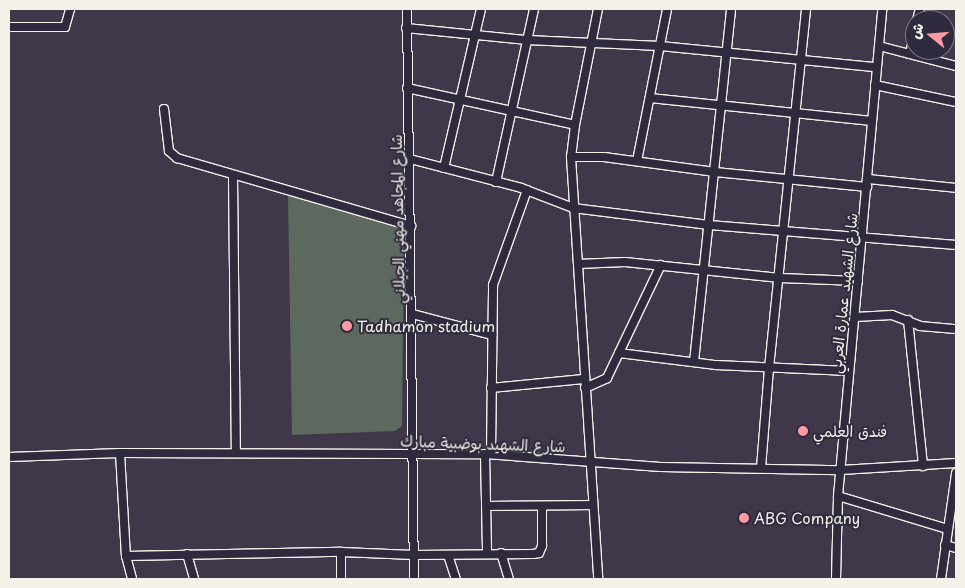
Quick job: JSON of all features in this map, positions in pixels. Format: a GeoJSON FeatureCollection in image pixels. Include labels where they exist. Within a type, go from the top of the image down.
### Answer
{"type":"FeatureCollection","features":[{"type":"Feature","properties":{"kind":"street"},"geometry":{"type":"LineString","coordinates":[[9,27],[65,27],[70,9]]}},
{"type":"Feature","properties":{"kind":"street","name":"شارع المجاهد مهني الجيلاني"},"geometry":{"type":"LineString","coordinates":[[407,9],[414,579]]}},
{"type":"Feature","properties":{"kind":"street"},"geometry":{"type":"LineString","coordinates":[[444,168],[462,100],[481,9]]}},
{"type":"Feature","properties":{"kind":"street"},"geometry":{"type":"LineString","coordinates":[[496,182],[534,9]]}},
{"type":"Feature","properties":{"kind":"street"},"geometry":{"type":"LineString","coordinates":[[598,9],[575,125],[571,157],[589,462],[598,579]]}},
{"type":"Feature","properties":{"kind":"street"},"geometry":{"type":"LineString","coordinates":[[637,160],[667,9]]}},
{"type":"Feature","properties":{"kind":"street"},"geometry":{"type":"LineString","coordinates":[[694,362],[731,9]]}},
{"type":"Feature","properties":{"kind":"street"},"geometry":{"type":"LineString","coordinates":[[761,468],[769,368],[780,278],[806,9]]}},
{"type":"Feature","properties":{"kind":"street","name":"شارع الشهيد عمارة العربي"},"geometry":{"type":"LineString","coordinates":[[836,579],[838,496],[863,237],[882,9]]}},
{"type":"Feature","properties":{"kind":"street"},"geometry":{"type":"LineString","coordinates":[[406,28],[527,40],[660,46],[876,67]]}},
{"type":"Feature","properties":{"kind":"street"},"geometry":{"type":"LineString","coordinates":[[879,46],[905,53]]}},
{"type":"Feature","properties":{"kind":"street"},"geometry":{"type":"LineString","coordinates":[[933,60],[956,66]]}},
{"type":"Feature","properties":{"kind":"street"},"geometry":{"type":"LineString","coordinates":[[875,85],[956,102]]}},
{"type":"Feature","properties":{"kind":"street"},"geometry":{"type":"LineString","coordinates":[[407,88],[575,125]]}},
{"type":"Feature","properties":{"kind":"street"},"geometry":{"type":"LineString","coordinates":[[650,98],[795,115],[872,121]]}},
{"type":"Feature","properties":{"kind":"street"},"geometry":{"type":"LineString","coordinates":[[164,109],[172,155],[234,176],[411,226]]}},
{"type":"Feature","properties":{"kind":"street"},"geometry":{"type":"LineString","coordinates":[[571,157],[637,160],[715,172],[790,179],[956,188]]}},
{"type":"Feature","properties":{"kind":"street"},"geometry":{"type":"LineString","coordinates":[[410,159],[527,190],[574,208],[709,225],[956,245]]}},
{"type":"Feature","properties":{"kind":"street"},"geometry":{"type":"LineString","coordinates":[[234,176],[236,452]]}},
{"type":"Feature","properties":{"kind":"street"},"geometry":{"type":"LineString","coordinates":[[487,553],[486,506],[492,388],[493,285],[527,190]]}},
{"type":"Feature","properties":{"kind":"street"},"geometry":{"type":"LineString","coordinates":[[578,264],[625,262],[780,278],[858,281]]}},
{"type":"Feature","properties":{"kind":"street"},"geometry":{"type":"LineString","coordinates":[[585,388],[607,378],[662,265]]}},
{"type":"Feature","properties":{"kind":"street"},"geometry":{"type":"LineString","coordinates":[[412,314],[492,335]]}},
{"type":"Feature","properties":{"kind":"street"},"geometry":{"type":"LineString","coordinates":[[855,317],[892,316],[908,320],[920,326],[956,329]]}},
{"type":"Feature","properties":{"kind":"street"},"geometry":{"type":"LineString","coordinates":[[908,320],[923,466]]}},
{"type":"Feature","properties":{"kind":"street"},"geometry":{"type":"LineString","coordinates":[[619,353],[769,368],[849,371]]}},
{"type":"Feature","properties":{"kind":"street"},"geometry":{"type":"LineString","coordinates":[[492,388],[584,379]]}},
{"type":"Feature","properties":{"kind":"street","name":"شارع الشهيد بوضبية مبارك"},"geometry":{"type":"LineString","coordinates":[[9,457],[120,453],[236,452],[488,454],[662,467],[841,470],[956,463]]}},
{"type":"Feature","properties":{"kind":"street"},"geometry":{"type":"LineString","coordinates":[[120,453],[126,556],[132,579]]}},
{"type":"Feature","properties":{"kind":"street"},"geometry":{"type":"LineString","coordinates":[[941,579],[956,473]]}},
{"type":"Feature","properties":{"kind":"street"},"geometry":{"type":"LineString","coordinates":[[838,496],[947,529]]}},
{"type":"Feature","properties":{"kind":"street"},"geometry":{"type":"LineString","coordinates":[[486,506],[593,505]]}},
{"type":"Feature","properties":{"kind":"street"},"geometry":{"type":"LineString","coordinates":[[126,556],[341,552],[414,555],[539,553],[542,546],[542,506]]}},
{"type":"Feature","properties":{"kind":"street"},"geometry":{"type":"LineString","coordinates":[[945,545],[956,548]]}},
{"type":"Feature","properties":{"kind":"street"},"geometry":{"type":"LineString","coordinates":[[341,552],[341,579]]}},
{"type":"Feature","properties":{"kind":"street"},"geometry":{"type":"LineString","coordinates":[[187,554],[194,579]]}},
{"type":"Feature","properties":{"kind":"street"},"geometry":{"type":"LineString","coordinates":[[501,554],[509,579]]}},
{"type":"Feature","properties":{"kind":"street"},"geometry":{"type":"LineString","coordinates":[[448,555],[456,579]]}},
{"type":"Feature","properties":{"kind":"green space","name":"Tadhamon stadium"},"geometry":{"type":"Polygon","coordinates":[[[288,195],[404,227],[402,426],[395,431],[292,435],[288,195]]]}},
{"type":"Feature","properties":{"kind":"place","name":"Tadhamon stadium"},"geometry":{"type":"Point","coordinates":[347,326]}},
{"type":"Feature","properties":{"kind":"place","name":"فندق العلمي"},"geometry":{"type":"Point","coordinates":[803,431]}},
{"type":"Feature","properties":{"kind":"place","name":"ABG Company"},"geometry":{"type":"Point","coordinates":[744,518]}}]}
